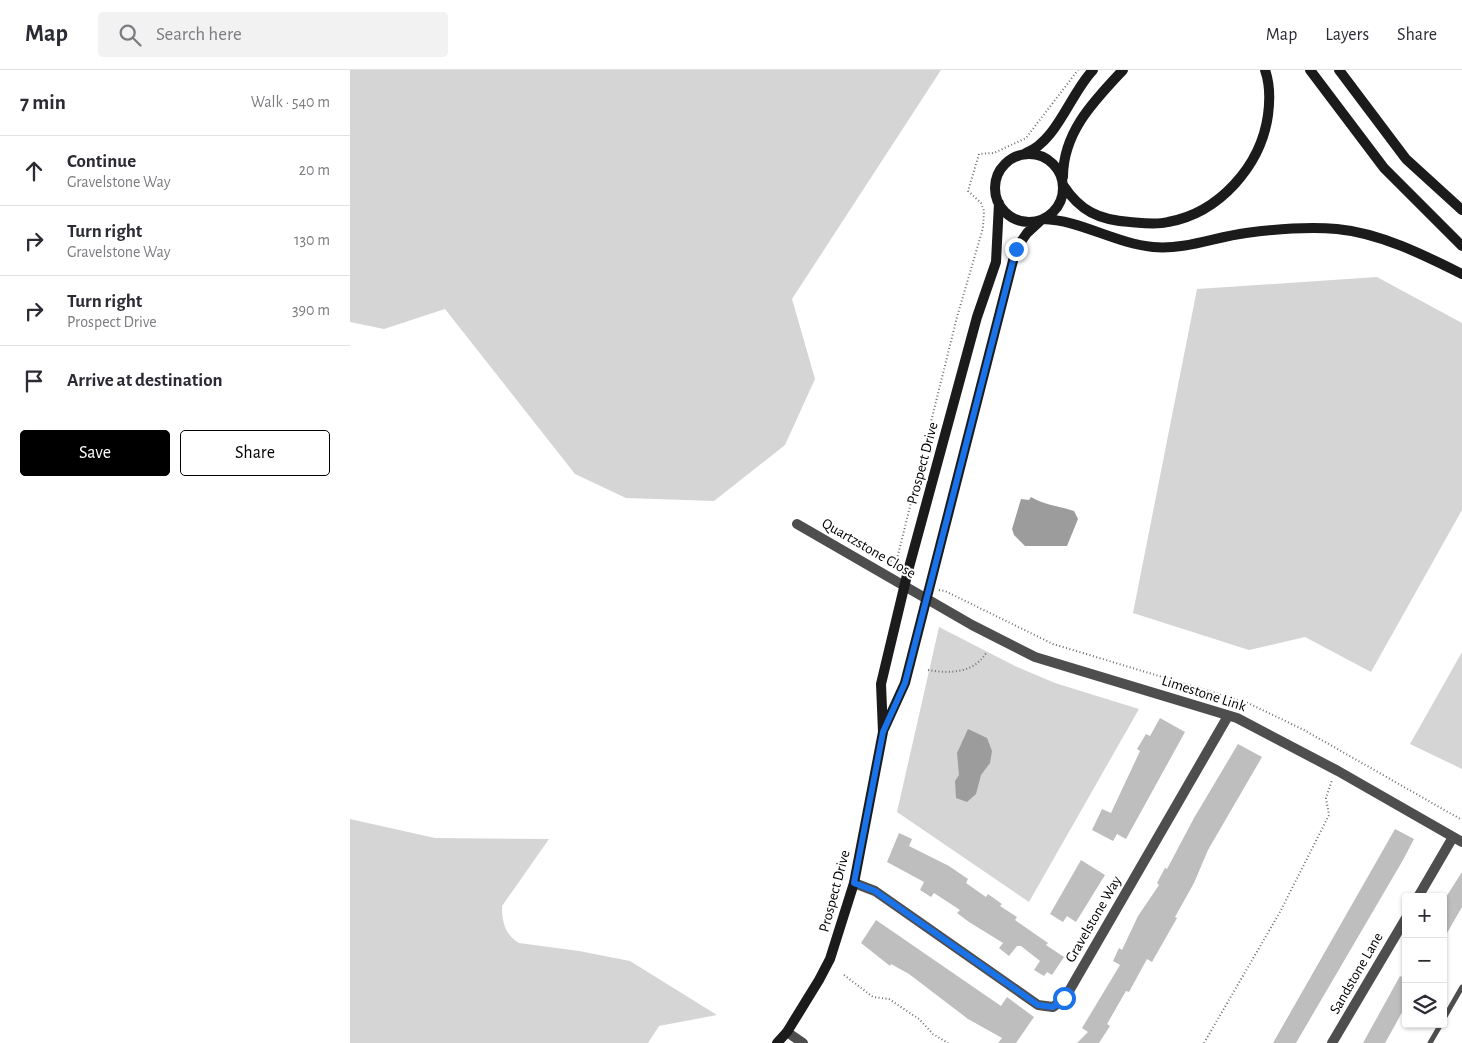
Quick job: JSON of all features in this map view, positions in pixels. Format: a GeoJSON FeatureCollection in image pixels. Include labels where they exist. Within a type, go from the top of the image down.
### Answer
{"type":"FeatureCollection","features":[{"type":"Feature","properties":{"kind":"street"},"geometry":{"type":"LineString","coordinates":[[1093,70],[1072,96],[1043,144],[1009,160],[999,171],[995,191],[999,203],[1010,217],[1020,221],[1062,220],[1117,240],[1154,247],[1178,246],[1243,233],[1280,229],[1338,229],[1397,244],[1462,274]]}},
{"type":"Feature","properties":{"kind":"street"},"geometry":{"type":"LineString","coordinates":[[1041,220],[1056,209],[1061,201],[1064,157],[1076,127],[1087,111],[1123,70]]}},
{"type":"Feature","properties":{"kind":"street"},"geometry":{"type":"LineString","coordinates":[[1024,154],[1034,153],[1053,162],[1063,183],[1084,209],[1114,220],[1143,223],[1168,222],[1194,214],[1216,201],[1235,184],[1259,149],[1266,130],[1269,104],[1268,78],[1265,70]]}},
{"type":"Feature","properties":{"kind":"street"},"geometry":{"type":"LineString","coordinates":[[1310,70],[1384,168],[1462,246]]}},
{"type":"Feature","properties":{"kind":"street"},"geometry":{"type":"LineString","coordinates":[[1339,70],[1406,159],[1462,210]]}},
{"type":"Feature","properties":{"kind":"street","name":"Prospect Drive"},"geometry":{"type":"LineString","coordinates":[[777,1043],[787,1032],[820,980],[830,959],[854,883],[883,732],[881,684],[905,586],[977,317],[996,262],[999,203]]}},
{"type":"Feature","properties":{"kind":"street","name":"Prospect Drive"},"geometry":{"type":"LineString","coordinates":[[883,732],[905,683],[1016,249],[1027,233],[1041,220]]}},
{"type":"Feature","properties":{"kind":"street","name":"Quartzstone Close"},"geometry":{"type":"LineString","coordinates":[[797,524],[926,598]]}},
{"type":"Feature","properties":{"kind":"street","name":"Limestone Link"},"geometry":{"type":"LineString","coordinates":[[926,598],[972,625],[1035,656],[1228,716],[1261,730],[1338,771],[1458,840]]}},
{"type":"Feature","properties":{"kind":"street","name":"Gravelstone Way"},"geometry":{"type":"LineString","coordinates":[[854,883],[875,891],[1038,1005],[1053,1007],[1064,998],[1228,716]]}},
{"type":"Feature","properties":{"kind":"street"},"geometry":{"type":"LineString","coordinates":[[1421,893],[1458,840]]}},
{"type":"Feature","properties":{"kind":"street","name":"Sandstone Lane"},"geometry":{"type":"LineString","coordinates":[[1332,1043],[1402,925]]}},
{"type":"Feature","properties":{"kind":"street"},"geometry":{"type":"LineString","coordinates":[[787,1032],[803,1043]]}},
{"type":"Feature","properties":{"kind":"lane"},"geometry":{"type":"LineString","coordinates":[[1447,1013],[1462,987]]}},
{"type":"Feature","properties":{"kind":"lane"},"geometry":{"type":"LineString","coordinates":[[1430,1043],[1439,1028]]}},
{"type":"Feature","properties":{"kind":"path"},"geometry":{"type":"LineString","coordinates":[[852,543],[896,563],[957,317],[983,228],[984,211],[981,204],[968,191],[979,154],[994,153],[1026,138],[1078,70]]}},
{"type":"Feature","properties":{"kind":"path"},"geometry":{"type":"LineString","coordinates":[[928,670],[946,672],[963,670],[978,664],[986,653]]}},
{"type":"Feature","properties":{"kind":"path"},"geometry":{"type":"LineString","coordinates":[[1204,1043],[1280,912],[1329,815],[1326,793],[1338,771]]}},
{"type":"Feature","properties":{"kind":"path"},"geometry":{"type":"LineString","coordinates":[[844,975],[873,997],[889,999],[898,1004],[919,1020],[933,1034],[948,1043]]}},
{"type":"Feature","properties":{"kind":"shaded area"},"geometry":{"type":"Polygon","coordinates":[[[350,70],[941,70],[792,299],[815,379],[785,445],[714,501],[626,498],[575,474],[445,309],[384,329],[350,322],[350,70]]]}},
{"type":"Feature","properties":{"kind":"shaded area"},"geometry":{"type":"Polygon","coordinates":[[[1377,277],[1462,323],[1462,510],[1371,672],[1305,637],[1249,650],[1133,613],[1197,289],[1377,277]]]}},
{"type":"Feature","properties":{"kind":"shaded area"},"geometry":{"type":"Polygon","coordinates":[[[1031,497],[1046,504],[1074,511],[1078,519],[1067,546],[1025,546],[1014,535],[1012,529],[1021,499],[1029,500],[1031,497]]]}},
{"type":"Feature","properties":{"kind":"shaded area"},"geometry":{"type":"Polygon","coordinates":[[[939,627],[1015,666],[1055,683],[1139,709],[1029,902],[897,812],[939,627]]]}},
{"type":"Feature","properties":{"kind":"shaded area"},"geometry":{"type":"Polygon","coordinates":[[[1462,652],[1462,769],[1410,744],[1462,652]]]}},
{"type":"Feature","properties":{"kind":"shaded area"},"geometry":{"type":"Polygon","coordinates":[[[968,729],[987,738],[992,751],[990,763],[981,775],[976,794],[967,802],[956,798],[955,781],[959,775],[957,753],[968,729]]]}},
{"type":"Feature","properties":{"kind":"shaded area"},"geometry":{"type":"Polygon","coordinates":[[[350,819],[435,838],[549,839],[502,906],[504,923],[510,936],[519,943],[579,951],[630,961],[717,1015],[659,1026],[648,1043],[350,1043],[350,819]]]}},
{"type":"Feature","properties":{"kind":"building"},"geometry":{"type":"Polygon","coordinates":[[[1160,718],[1185,732],[1126,839],[1117,834],[1113,841],[1092,830],[1102,809],[1111,813],[1140,751],[1137,749],[1146,734],[1150,736],[1160,718]]]}},
{"type":"Feature","properties":{"kind":"building"},"geometry":{"type":"Polygon","coordinates":[[[1238,744],[1262,757],[1208,850],[1194,883],[1175,917],[1177,918],[1152,962],[1147,959],[1129,992],[1126,991],[1107,1024],[1110,1026],[1099,1043],[1077,1043],[1088,1032],[1082,1028],[1120,965],[1113,961],[1119,948],[1122,950],[1138,916],[1159,885],[1157,883],[1165,868],[1167,869],[1194,818],[1238,744]]]}},
{"type":"Feature","properties":{"kind":"building"},"geometry":{"type":"Polygon","coordinates":[[[1395,829],[1414,839],[1403,860],[1296,1043],[1273,1043],[1395,829]]]}},
{"type":"Feature","properties":{"kind":"building"},"geometry":{"type":"Polygon","coordinates":[[[899,833],[912,839],[909,846],[949,866],[968,879],[966,883],[986,897],[988,894],[1002,904],[1000,906],[1017,917],[1015,920],[1048,943],[1046,945],[1064,957],[1052,975],[1047,972],[1044,976],[1034,970],[1040,961],[1021,946],[1017,946],[1009,956],[999,948],[1003,943],[957,913],[960,910],[934,893],[931,897],[920,890],[924,882],[887,862],[899,833]]]}},
{"type":"Feature","properties":{"kind":"building"},"geometry":{"type":"Polygon","coordinates":[[[1081,860],[1105,875],[1076,922],[1067,916],[1063,922],[1050,914],[1081,860]]]}},
{"type":"Feature","properties":{"kind":"building"},"geometry":{"type":"Polygon","coordinates":[[[1462,872],[1462,907],[1447,933],[1447,895],[1462,872]]]}},
{"type":"Feature","properties":{"kind":"building"},"geometry":{"type":"Polygon","coordinates":[[[876,920],[1001,1006],[1007,997],[1034,1017],[1016,1043],[998,1043],[1002,1038],[968,1019],[909,974],[891,964],[890,966],[861,943],[876,920]]]}},
{"type":"Feature","properties":{"kind":"building"},"geometry":{"type":"Polygon","coordinates":[[[1400,976],[1402,977],[1402,1012],[1385,1043],[1363,1043],[1400,976]]]}},
{"type":"Feature","properties":{"kind":"route"},"geometry":{"type":"LineString","coordinates":[[1016,249],[905,683],[883,732],[854,883],[875,891],[1038,1005],[1046,1008],[1053,1007],[1064,998]]}}]}
